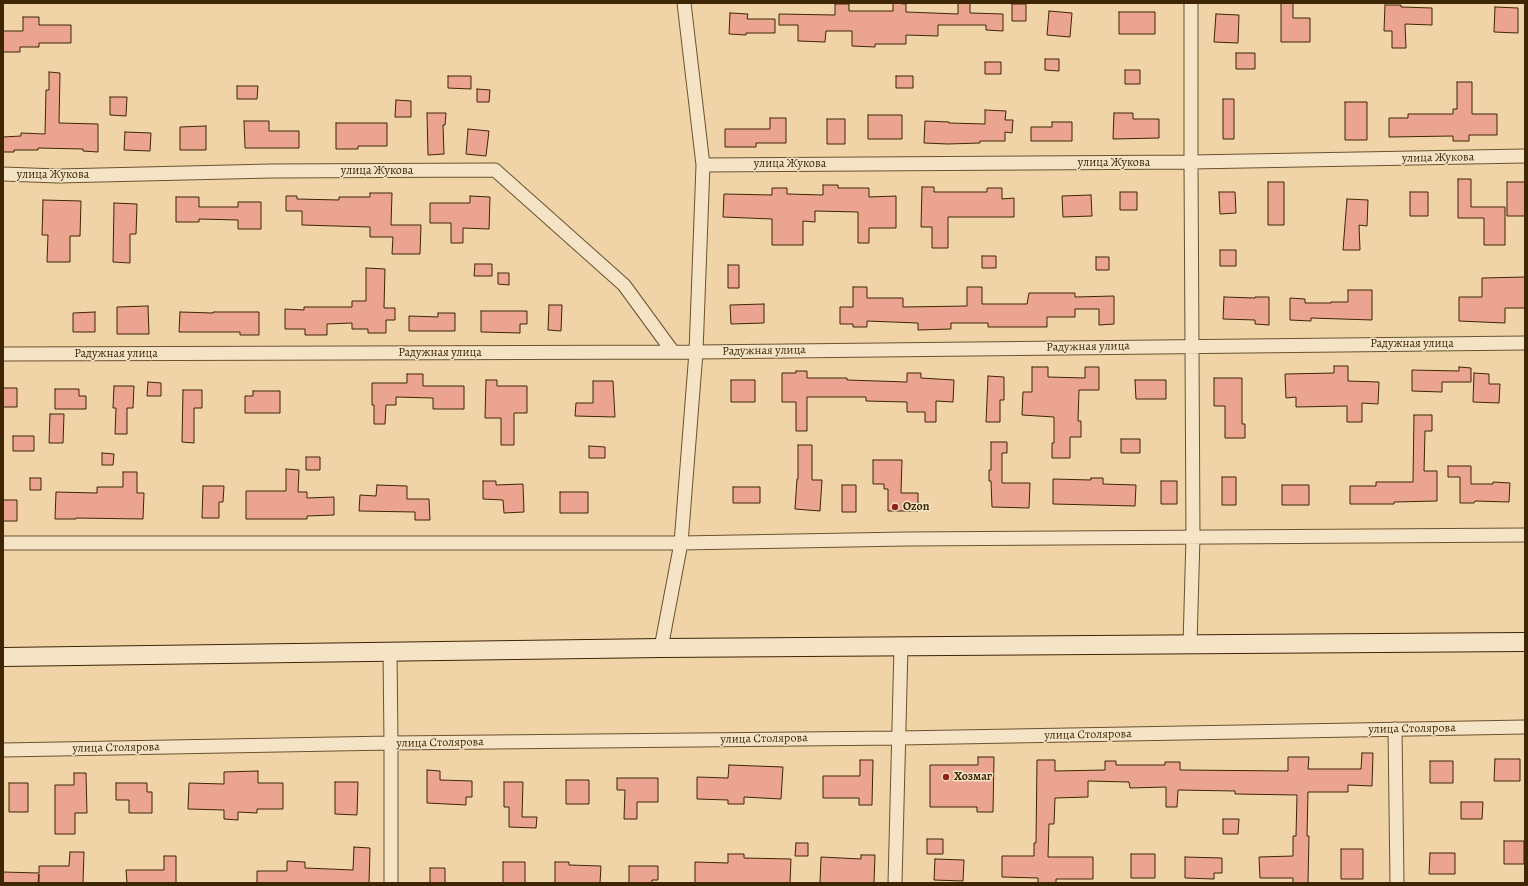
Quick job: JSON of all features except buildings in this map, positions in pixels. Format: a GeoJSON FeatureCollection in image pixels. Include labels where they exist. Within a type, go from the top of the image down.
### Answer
{"type":"FeatureCollection","features":[{"type":"Feature","properties":{"kind":"main road"},"geometry":{"type":"LineString","coordinates":[[3,657],[661,648],[1525,642]]}},
{"type":"Feature","properties":{"kind":"street"},"geometry":{"type":"LineString","coordinates":[[661,648],[680,542],[696,352],[702,165],[684,3]]}},
{"type":"Feature","properties":{"kind":"street"},"geometry":{"type":"LineString","coordinates":[[1190,645],[1194,537],[1191,162],[1192,3]]}},
{"type":"Feature","properties":{"kind":"street","name":"улица Жукова"},"geometry":{"type":"LineString","coordinates":[[702,165],[1191,162],[1525,156]]}},
{"type":"Feature","properties":{"kind":"street","name":"улица Жукова"},"geometry":{"type":"LineString","coordinates":[[3,174],[58,176],[263,171],[495,170],[624,285],[673,352]]}},
{"type":"Feature","properties":{"kind":"street","name":"Радужная улица"},"geometry":{"type":"LineString","coordinates":[[3,354],[696,352],[1525,343]]}},
{"type":"Feature","properties":{"kind":"street"},"geometry":{"type":"LineString","coordinates":[[3,543],[680,542],[1525,535]]}},
{"type":"Feature","properties":{"kind":"street"},"geometry":{"type":"LineString","coordinates":[[895,883],[901,647]]}},
{"type":"Feature","properties":{"kind":"street"},"geometry":{"type":"LineString","coordinates":[[390,651],[391,883]]}},
{"type":"Feature","properties":{"kind":"street","name":"улица Столярова"},"geometry":{"type":"LineString","coordinates":[[3,750],[391,743],[899,738],[1525,727]]}},
{"type":"Feature","properties":{"kind":"street"},"geometry":{"type":"LineString","coordinates":[[1395,729],[1397,883]]}},
{"type":"Feature","properties":{"kind":"place","name":"Ozon"},"geometry":{"type":"Point","coordinates":[895,507]}},
{"type":"Feature","properties":{"kind":"place","name":"Хозмаг"},"geometry":{"type":"Point","coordinates":[946,777]}}]}
